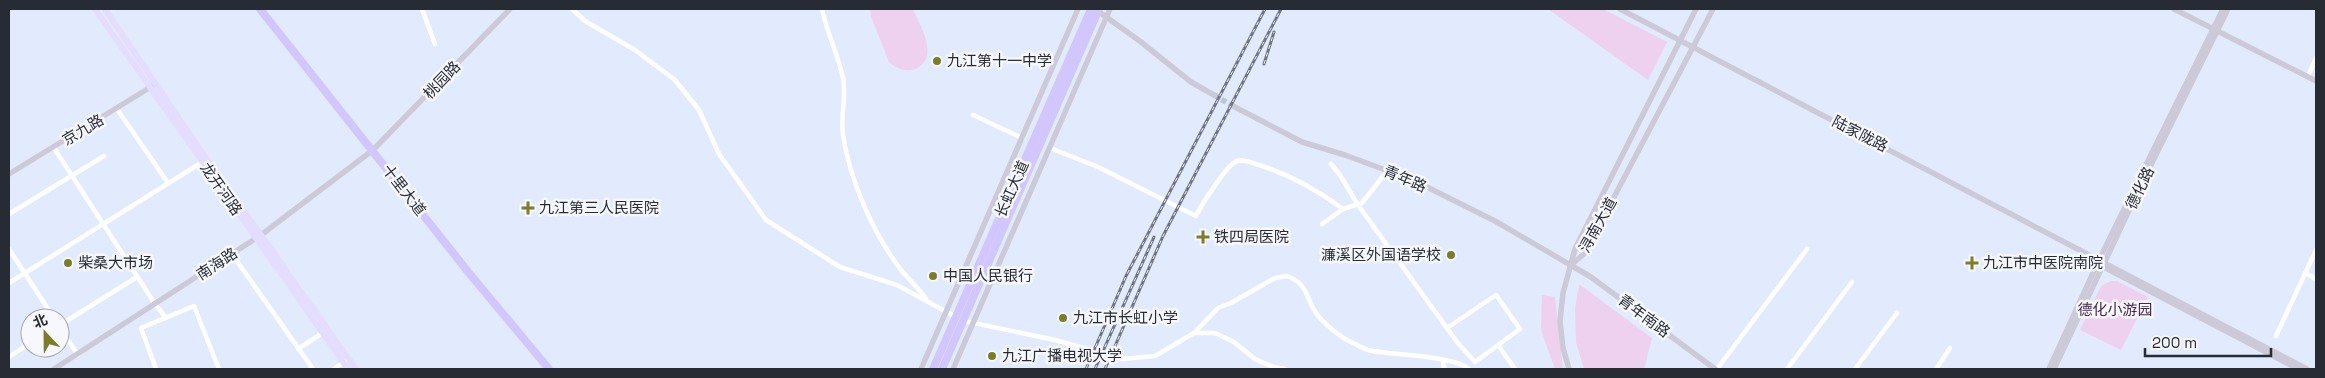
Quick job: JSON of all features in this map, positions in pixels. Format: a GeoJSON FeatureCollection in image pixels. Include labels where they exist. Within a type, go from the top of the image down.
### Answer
{"type":"FeatureCollection","features":[{"type":"Feature","properties":{"kind":"highway","name":"十里大道"},"geometry":{"type":"LineString","coordinates":[[260,9],[468,273],[549,369]]}},
{"type":"Feature","properties":{"kind":"highway","name":"长虹大道"},"geometry":{"type":"LineString","coordinates":[[942,369],[961,320],[1096,9]]}},
{"type":"Feature","properties":{"kind":"highway","name":"长虹大道"},"geometry":{"type":"LineString","coordinates":[[934,369],[961,320]]}},
{"type":"Feature","properties":{"kind":"main road","name":"龙开河路"},"geometry":{"type":"LineString","coordinates":[[95,9],[346,360],[356,369]]}},
{"type":"Feature","properties":{"kind":"main road","name":"龙开河路"},"geometry":{"type":"LineString","coordinates":[[105,9],[157,84],[204,161]]}},
{"type":"Feature","properties":{"kind":"main road","name":"桃园路"},"geometry":{"type":"LineString","coordinates":[[373,150],[510,9]]}},
{"type":"Feature","properties":{"kind":"main road"},"geometry":{"type":"LineString","coordinates":[[921,369],[1078,9]]}},
{"type":"Feature","properties":{"kind":"main road"},"geometry":{"type":"LineString","coordinates":[[1096,9],[1191,82],[1214,96]]}},
{"type":"Feature","properties":{"kind":"main road"},"geometry":{"type":"LineString","coordinates":[[953,369],[1110,9]]}},
{"type":"Feature","properties":{"kind":"main road","name":"陆家陇路"},"geometry":{"type":"LineString","coordinates":[[1620,9],[1909,159],[2101,264]]}},
{"type":"Feature","properties":{"kind":"main road","name":"浔南大道"},"geometry":{"type":"LineString","coordinates":[[1571,265],[1575,249],[1696,9]]}},
{"type":"Feature","properties":{"kind":"main road","name":"浔南大道"},"geometry":{"type":"LineString","coordinates":[[1571,265],[1584,254],[1713,9]]}},
{"type":"Feature","properties":{"kind":"main road"},"geometry":{"type":"LineString","coordinates":[[2174,9],[2316,80]]}},
{"type":"Feature","properties":{"kind":"main road","name":"德化路"},"geometry":{"type":"LineString","coordinates":[[2049,369],[2215,30],[2223,9]]}},
{"type":"Feature","properties":{"kind":"main road","name":"德化路"},"geometry":{"type":"LineString","coordinates":[[2215,30],[2228,9]]}},
{"type":"Feature","properties":{"kind":"main road","name":"京九路"},"geometry":{"type":"LineString","coordinates":[[9,174],[157,84]]}},
{"type":"Feature","properties":{"kind":"main road","name":"青年路"},"geometry":{"type":"LineString","coordinates":[[1233,106],[1302,142],[1415,181],[1495,221],[1571,265]]}},
{"type":"Feature","properties":{"kind":"main road","name":"南海路"},"geometry":{"type":"LineString","coordinates":[[54,369],[258,237],[373,150]]}},
{"type":"Feature","properties":{"kind":"main road"},"geometry":{"type":"LineString","coordinates":[[2101,264],[2298,369]]}},
{"type":"Feature","properties":{"kind":"main road"},"geometry":{"type":"LineString","coordinates":[[2101,264],[2307,369]]}},
{"type":"Feature","properties":{"kind":"main road","name":"德化路"},"geometry":{"type":"LineString","coordinates":[[2054,369],[2101,264]]}},
{"type":"Feature","properties":{"kind":"main road"},"geometry":{"type":"LineString","coordinates":[[1569,369],[1563,348],[1560,321],[1563,293],[1571,265]]}},
{"type":"Feature","properties":{"kind":"main road","name":"青年南路"},"geometry":{"type":"LineString","coordinates":[[1571,265],[1591,277],[1716,369]]}},
{"type":"Feature","properties":{"kind":"main road","name":"龙开河路"},"geometry":{"type":"LineString","coordinates":[[346,360],[348,369]]}},
{"type":"Feature","properties":{"kind":"street"},"geometry":{"type":"LineString","coordinates":[[422,9],[435,44]]}},
{"type":"Feature","properties":{"kind":"street"},"geometry":{"type":"LineString","coordinates":[[572,9],[585,21],[635,50],[675,80],[699,110],[719,154],[766,220],[840,267],[897,284],[961,320],[972,324],[1055,340],[1122,359],[1155,356],[1194,333],[1218,308],[1231,303],[1275,278],[1287,276],[1303,285],[1318,315],[1348,341],[1370,350],[1402,356],[1420,356],[1463,364],[1469,369]]}},
{"type":"Feature","properties":{"kind":"street"},"geometry":{"type":"LineString","coordinates":[[822,9],[843,78],[846,97],[843,134],[851,174],[865,207],[884,242],[900,269],[926,301]]}},
{"type":"Feature","properties":{"kind":"street"},"geometry":{"type":"LineString","coordinates":[[2308,76],[2316,58]]}},
{"type":"Feature","properties":{"kind":"street"},"geometry":{"type":"LineString","coordinates":[[117,109],[168,183]]}},
{"type":"Feature","properties":{"kind":"street"},"geometry":{"type":"LineString","coordinates":[[973,114],[1022,138]]}},
{"type":"Feature","properties":{"kind":"street"},"geometry":{"type":"LineString","coordinates":[[54,148],[137,277],[166,318]]}},
{"type":"Feature","properties":{"kind":"street"},"geometry":{"type":"LineString","coordinates":[[1050,148],[1124,180],[1196,216],[1203,202],[1233,163],[1241,160],[1302,181],[1343,209]]}},
{"type":"Feature","properties":{"kind":"street"},"geometry":{"type":"LineString","coordinates":[[9,214],[104,156]]}},
{"type":"Feature","properties":{"kind":"street"},"geometry":{"type":"LineString","coordinates":[[9,283],[204,161]]}},
{"type":"Feature","properties":{"kind":"street"},"geometry":{"type":"LineString","coordinates":[[1331,164],[1358,205],[1447,328],[1474,362],[1520,330],[1496,295],[1447,328]]}},
{"type":"Feature","properties":{"kind":"street"},"geometry":{"type":"LineString","coordinates":[[1322,224],[1343,209],[1362,203],[1387,171]]}},
{"type":"Feature","properties":{"kind":"street"},"geometry":{"type":"LineString","coordinates":[[9,249],[47,308]]}},
{"type":"Feature","properties":{"kind":"street"},"geometry":{"type":"LineString","coordinates":[[1716,369],[1807,249]]}},
{"type":"Feature","properties":{"kind":"street"},"geometry":{"type":"LineString","coordinates":[[2276,336],[2316,250]]}},
{"type":"Feature","properties":{"kind":"street"},"geometry":{"type":"LineString","coordinates":[[232,254],[313,369]]}},
{"type":"Feature","properties":{"kind":"street"},"geometry":{"type":"LineString","coordinates":[[2305,273],[2316,279]]}},
{"type":"Feature","properties":{"kind":"street"},"geometry":{"type":"LineString","coordinates":[[70,320],[137,277]]}},
{"type":"Feature","properties":{"kind":"street"},"geometry":{"type":"LineString","coordinates":[[1788,369],[1852,282]]}},
{"type":"Feature","properties":{"kind":"street"},"geometry":{"type":"LineString","coordinates":[[156,369],[141,328],[194,306],[219,369]]}},
{"type":"Feature","properties":{"kind":"street"},"geometry":{"type":"LineString","coordinates":[[1855,369],[1898,313]]}},
{"type":"Feature","properties":{"kind":"street"},"geometry":{"type":"LineString","coordinates":[[298,349],[325,331]]}},
{"type":"Feature","properties":{"kind":"street"},"geometry":{"type":"LineString","coordinates":[[1194,333],[1215,333],[1234,342],[1255,359],[1272,367],[1285,369]]}},
{"type":"Feature","properties":{"kind":"street"},"geometry":{"type":"LineString","coordinates":[[70,342],[78,355]]}},
{"type":"Feature","properties":{"kind":"street"},"geometry":{"type":"LineString","coordinates":[[1498,346],[1515,369]]}},
{"type":"Feature","properties":{"kind":"street"},"geometry":{"type":"LineString","coordinates":[[1936,369],[1950,348]]}},
{"type":"Feature","properties":{"kind":"street"},"geometry":{"type":"LineString","coordinates":[[9,357],[20,350]]}},
{"type":"Feature","properties":{"kind":"street"},"geometry":{"type":"LineString","coordinates":[[334,369],[346,360]]}},
{"type":"Feature","properties":{"kind":"street"},"geometry":{"type":"LineString","coordinates":[[1443,361],[1444,369]]}},
{"type":"Feature","properties":{"kind":"green space"},"geometry":{"type":"Polygon","coordinates":[[[870,9],[913,9],[924,33],[928,50],[923,64],[915,69],[905,70],[889,62],[870,9]]]}},
{"type":"Feature","properties":{"kind":"green space"},"geometry":{"type":"Polygon","coordinates":[[[1548,9],[1603,9],[1667,42],[1648,80],[1548,9]]]}},
{"type":"Feature","properties":{"kind":"green space","name":"德化小游园"},"geometry":{"type":"Polygon","coordinates":[[[2111,281],[2117,281],[2148,297],[2121,350],[2080,330],[2101,286],[2111,281]]]}},
{"type":"Feature","properties":{"kind":"green space"},"geometry":{"type":"Polygon","coordinates":[[[1579,284],[1652,338],[1644,369],[1584,369],[1576,342],[1575,309],[1579,284]]]}},
{"type":"Feature","properties":{"kind":"green space"},"geometry":{"type":"Polygon","coordinates":[[[1542,295],[1555,297],[1563,369],[1555,369],[1541,330],[1542,295]]]}},
{"type":"Feature","properties":{"kind":"tunnel"},"geometry":{"type":"LineString","coordinates":[[1214,95],[1233,106]]}},
{"type":"Feature","properties":{"kind":"railway"},"geometry":{"type":"LineString","coordinates":[[1086,369],[1126,276],[1265,9]]}},
{"type":"Feature","properties":{"kind":"railway"},"geometry":{"type":"LineString","coordinates":[[1105,369],[1163,236],[1281,9]]}},
{"type":"Feature","properties":{"kind":"railway"},"geometry":{"type":"LineString","coordinates":[[1264,64],[1274,32]]}},
{"type":"Feature","properties":{"kind":"railway"},"geometry":{"type":"LineString","coordinates":[[1095,369],[1154,237]]}},
{"type":"Feature","properties":{"kind":"place","name":"九江第十一中学"},"geometry":{"type":"Point","coordinates":[937,61]}},
{"type":"Feature","properties":{"kind":"place","name":"九江第三人民医院"},"geometry":{"type":"Point","coordinates":[528,208]}},
{"type":"Feature","properties":{"kind":"place","name":"铁四局医院"},"geometry":{"type":"Point","coordinates":[1203,237]}},
{"type":"Feature","properties":{"kind":"place","name":"濂溪区外国语学校"},"geometry":{"type":"Point","coordinates":[1451,255]}},
{"type":"Feature","properties":{"kind":"place","name":"柴桑大市场"},"geometry":{"type":"Point","coordinates":[68,263]}},
{"type":"Feature","properties":{"kind":"place","name":"九江市中医院南院"},"geometry":{"type":"Point","coordinates":[1972,263]}},
{"type":"Feature","properties":{"kind":"place","name":"中国人民银行"},"geometry":{"type":"Point","coordinates":[933,276]}},
{"type":"Feature","properties":{"kind":"place","name":"九江市长虹小学"},"geometry":{"type":"Point","coordinates":[1063,318]}},
{"type":"Feature","properties":{"kind":"place","name":"九江广播电视大学"},"geometry":{"type":"Point","coordinates":[992,356]}}]}
